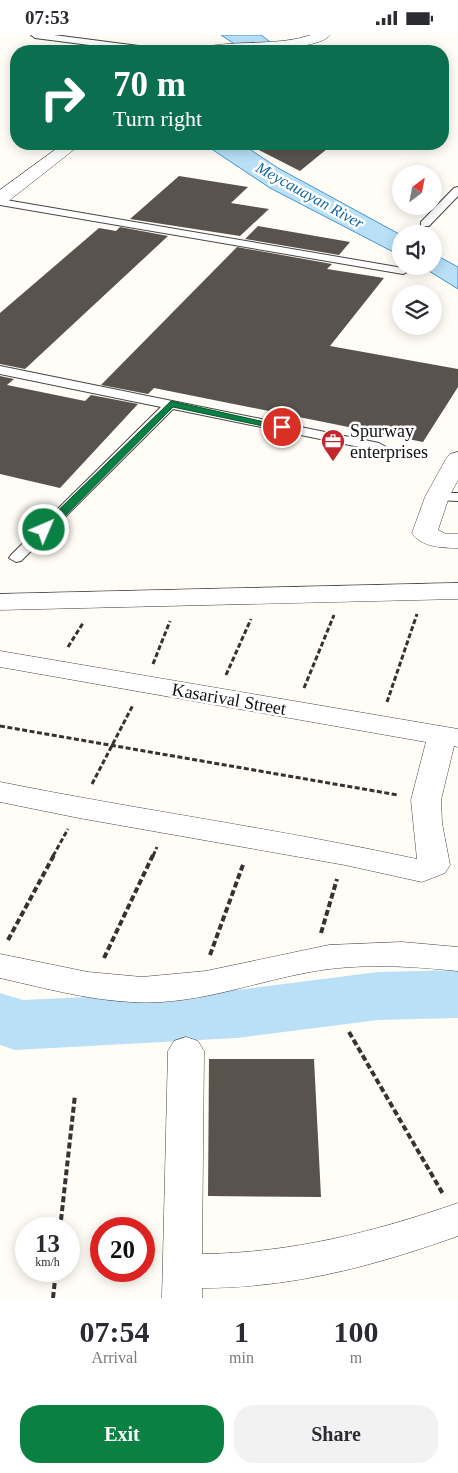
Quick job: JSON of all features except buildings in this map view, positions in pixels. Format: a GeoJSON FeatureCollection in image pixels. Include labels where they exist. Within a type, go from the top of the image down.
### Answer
{"type":"FeatureCollection","features":[{"type":"Feature","properties":{"kind":"street"},"geometry":{"type":"LineString","coordinates":[[254,45],[305,41],[323,35]]}},
{"type":"Feature","properties":{"kind":"street"},"geometry":{"type":"LineString","coordinates":[[0,201],[65,150]]}},
{"type":"Feature","properties":{"kind":"street"},"geometry":{"type":"LineString","coordinates":[[450,541],[424,533],[447,497],[458,459]]}},
{"type":"Feature","properties":{"kind":"street"},"geometry":{"type":"LineString","coordinates":[[0,602],[458,591]]}},
{"type":"Feature","properties":{"kind":"street","name":"Kasarival Street"},"geometry":{"type":"LineString","coordinates":[[0,659],[450,737]]}},
{"type":"Feature","properties":{"kind":"street"},"geometry":{"type":"LineString","coordinates":[[0,792],[79,808],[345,854],[422,871],[434,865],[426,823],[426,800],[450,737]]}},
{"type":"Feature","properties":{"kind":"street"},"geometry":{"type":"LineString","coordinates":[[2,956],[91,985],[143,990],[200,984],[312,960],[356,953],[389,953],[458,959]]}},
{"type":"Feature","properties":{"kind":"street"},"geometry":{"type":"LineString","coordinates":[[186,1051],[182,1285],[232,1271],[279,1267],[326,1259],[411,1236],[453,1210]]}},
{"type":"Feature","properties":{"kind":"lane"},"geometry":{"type":"LineString","coordinates":[[35,35],[109,45]]}},
{"type":"Feature","properties":{"kind":"lane"},"geometry":{"type":"LineString","coordinates":[[425,224],[458,190]]}},
{"type":"Feature","properties":{"kind":"lane"},"geometry":{"type":"LineString","coordinates":[[0,201],[392,269]]}},
{"type":"Feature","properties":{"kind":"lane"},"geometry":{"type":"LineString","coordinates":[[0,370],[379,447]]}},
{"type":"Feature","properties":{"kind":"lane"},"geometry":{"type":"LineString","coordinates":[[16,559],[171,404]]}},
{"type":"Feature","properties":{"kind":"path"},"geometry":{"type":"LineString","coordinates":[[380,725],[425,592]]}},
{"type":"Feature","properties":{"kind":"path"},"geometry":{"type":"LineString","coordinates":[[294,710],[343,594]]}},
{"type":"Feature","properties":{"kind":"path"},"geometry":{"type":"LineString","coordinates":[[217,697],[261,596]]}},
{"type":"Feature","properties":{"kind":"path"},"geometry":{"type":"LineString","coordinates":[[2,956],[144,685],[178,599]]}},
{"type":"Feature","properties":{"kind":"path"},"geometry":{"type":"LineString","coordinates":[[56,669],[95,600]]}},
{"type":"Feature","properties":{"kind":"path"},"geometry":{"type":"LineString","coordinates":[[0,725],[426,800]]}},
{"type":"Feature","properties":{"kind":"path"},"geometry":{"type":"LineString","coordinates":[[91,985],[168,823]]}},
{"type":"Feature","properties":{"kind":"path"},"geometry":{"type":"LineString","coordinates":[[200,984],[252,838]]}},
{"type":"Feature","properties":{"kind":"path"},"geometry":{"type":"LineString","coordinates":[[312,960],[345,854]]}},
{"type":"Feature","properties":{"kind":"path"},"geometry":{"type":"LineString","coordinates":[[349,1032],[453,1210]]}},
{"type":"Feature","properties":{"kind":"path"},"geometry":{"type":"LineString","coordinates":[[61,1217],[75,1095]]}},
{"type":"Feature","properties":{"kind":"path"},"geometry":{"type":"LineString","coordinates":[[53,1298],[55,1282]]}},
{"type":"Feature","properties":{"kind":"water"},"geometry":{"type":"Polygon","coordinates":[[[221,35],[261,35],[274,45],[236,45],[221,35]]]}},
{"type":"Feature","properties":{"kind":"water","name":"Meycauayan River"},"geometry":{"type":"Polygon","coordinates":[[[213,150],[251,150],[278,168],[392,230],[392,251],[270,188],[213,150]]]}},
{"type":"Feature","properties":{"kind":"water"},"geometry":{"type":"Polygon","coordinates":[[[442,258],[458,267],[458,289],[435,275],[442,275],[442,258]]]}},
{"type":"Feature","properties":{"kind":"waterway"},"geometry":{"type":"LineString","coordinates":[[0,1017],[15,1025],[237,1014],[378,996],[458,994]]}},
{"type":"Feature","properties":{"kind":"place","name":"Spurway enterprises"},"geometry":{"type":"Point","coordinates":[333,462]}},
{"type":"Feature","properties":{"kind":"route"},"geometry":{"type":"LineString","coordinates":[[44,530],[171,404],[282,427]]}}]}
